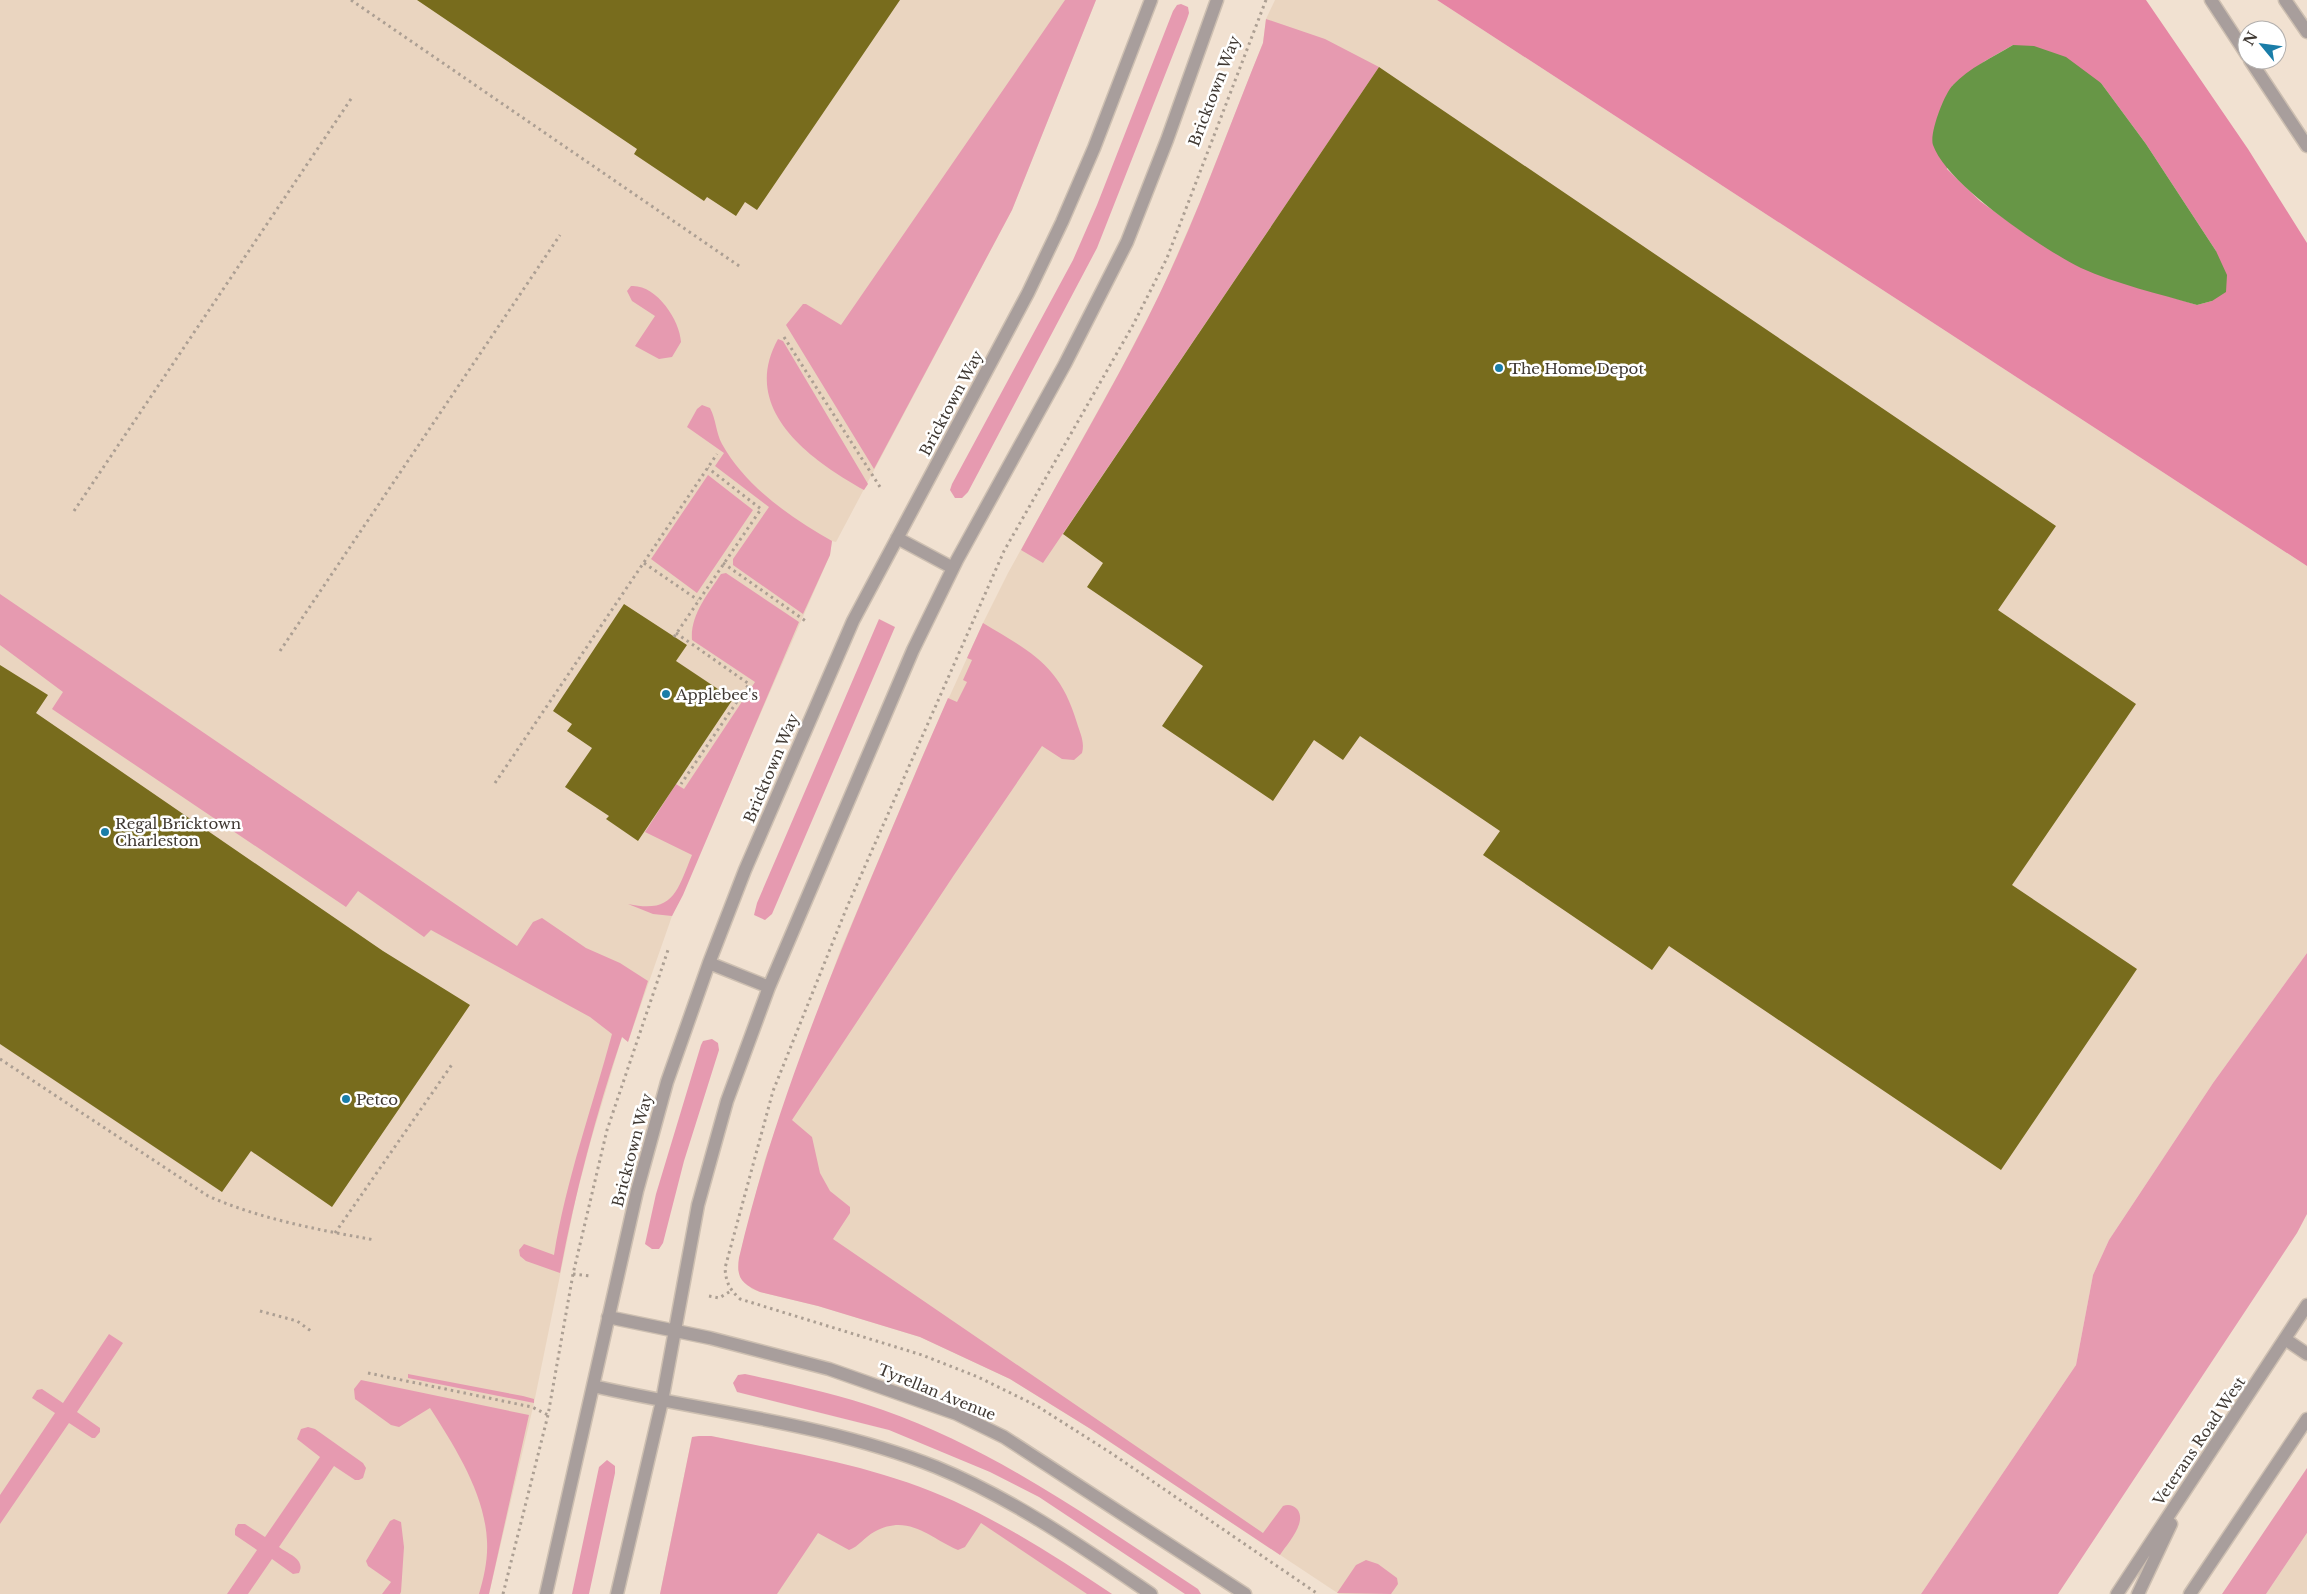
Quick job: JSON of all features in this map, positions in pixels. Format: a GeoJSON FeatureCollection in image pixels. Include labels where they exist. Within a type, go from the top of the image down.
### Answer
{"type":"FeatureCollection","features":[{"type":"Feature","properties":{"kind":"street","name":"Bricktown Way"},"geometry":{"type":"LineString","coordinates":[[546,1594],[637,1191],[667,1082],[709,963],[745,870],[853,621],[1028,293],[1062,222],[1151,0]]}},
{"type":"Feature","properties":{"kind":"street","name":"Bricktown Way"},"geometry":{"type":"LineString","coordinates":[[617,1594],[662,1401],[698,1205],[727,1101],[769,987],[874,739],[953,568],[1065,364],[1127,242],[1167,140],[1217,0]]}},
{"type":"Feature","properties":{"kind":"street"},"geometry":{"type":"LineString","coordinates":[[2211,0],[2237,40]]}},
{"type":"Feature","properties":{"kind":"street"},"geometry":{"type":"LineString","coordinates":[[2286,0],[2307,32]]}},
{"type":"Feature","properties":{"kind":"street"},"geometry":{"type":"LineString","coordinates":[[2257,70],[2307,146]]}},
{"type":"Feature","properties":{"kind":"street"},"geometry":{"type":"LineString","coordinates":[[897,538],[953,568]]}},
{"type":"Feature","properties":{"kind":"street"},"geometry":{"type":"LineString","coordinates":[[709,963],[769,987]]}},
{"type":"Feature","properties":{"kind":"street","name":"Veterans Road West"},"geometry":{"type":"LineString","coordinates":[[2117,1594],[2307,1305]]}},
{"type":"Feature","properties":{"kind":"street","name":"Tyrellan Avenue"},"geometry":{"type":"LineString","coordinates":[[608,1317],[674,1330],[829,1369],[957,1414],[1004,1437],[1245,1594]]}},
{"type":"Feature","properties":{"kind":"street"},"geometry":{"type":"LineString","coordinates":[[2285,1339],[2307,1354]]}},
{"type":"Feature","properties":{"kind":"street"},"geometry":{"type":"LineString","coordinates":[[593,1386],[662,1401],[814,1429],[934,1467],[983,1488],[1059,1531],[1151,1594]]}},
{"type":"Feature","properties":{"kind":"street"},"geometry":{"type":"LineString","coordinates":[[2190,1594],[2307,1419]]}},
{"type":"Feature","properties":{"kind":"street"},"geometry":{"type":"LineString","coordinates":[[2138,1594],[2166,1534],[2213,1447]]}},
{"type":"Feature","properties":{"kind":"path"},"geometry":{"type":"LineString","coordinates":[[351,0],[742,268]]}},
{"type":"Feature","properties":{"kind":"path","name":"Bricktown Way"},"geometry":{"type":"LineString","coordinates":[[719,1298],[731,1291],[726,1282],[725,1268],[773,1091],[828,950],[1004,551],[1133,325],[1167,258],[1266,0]]}},
{"type":"Feature","properties":{"kind":"path"},"geometry":{"type":"LineString","coordinates":[[74,511],[353,96]]}},
{"type":"Feature","properties":{"kind":"path"},"geometry":{"type":"LineString","coordinates":[[280,650],[560,235]]}},
{"type":"Feature","properties":{"kind":"path"},"geometry":{"type":"LineString","coordinates":[[784,337],[880,487]]}},
{"type":"Feature","properties":{"kind":"path"},"geometry":{"type":"LineString","coordinates":[[495,783],[717,454]]}},
{"type":"Feature","properties":{"kind":"path"},"geometry":{"type":"LineString","coordinates":[[681,784],[749,684],[675,635],[760,509],[708,468]]}},
{"type":"Feature","properties":{"kind":"path"},"geometry":{"type":"LineString","coordinates":[[644,563],[698,600]]}},
{"type":"Feature","properties":{"kind":"path"},"geometry":{"type":"LineString","coordinates":[[723,563],[807,622]]}},
{"type":"Feature","properties":{"kind":"path","name":"Bricktown Way"},"geometry":{"type":"LineString","coordinates":[[504,1594],[548,1415],[573,1274],[607,1130],[668,950]]}},
{"type":"Feature","properties":{"kind":"path"},"geometry":{"type":"LineString","coordinates":[[0,1059],[208,1196],[230,1206],[335,1233],[375,1240]]}},
{"type":"Feature","properties":{"kind":"path"},"geometry":{"type":"LineString","coordinates":[[335,1233],[453,1063]]}},
{"type":"Feature","properties":{"kind":"path"},"geometry":{"type":"LineString","coordinates":[[260,1311],[296,1321],[310,1331]]}},
{"type":"Feature","properties":{"kind":"path"},"geometry":{"type":"LineString","coordinates":[[368,1373],[532,1407],[548,1415]]}},
{"type":"Feature","properties":{"kind":"path"},"geometry":{"type":"LineString","coordinates":[[1272,1563],[1318,1594]]}},
{"type":"Feature","properties":{"kind":"shaded area"},"geometry":{"type":"Polygon","coordinates":[[[0,0],[1096,0],[1012,210],[836,542],[832,541],[830,555],[672,916],[628,1042],[622,1037],[576,1197],[534,1403],[489,1594],[0,1594],[0,0]]]}},
{"type":"Feature","properties":{"kind":"shaded area"},"geometry":{"type":"Polygon","coordinates":[[[1065,0],[1096,0],[1012,210],[874,469],[786,325],[803,304],[806,304],[841,325],[1065,0]]]}},
{"type":"Feature","properties":{"kind":"shaded area"},"geometry":{"type":"Polygon","coordinates":[[[1275,0],[1437,0],[2307,566],[2307,953],[2213,1083],[2109,1240],[2093,1275],[2076,1365],[1921,1594],[1339,1594],[1089,1428],[1010,1379],[920,1337],[818,1306],[760,1292],[752,1289],[740,1277],[738,1270],[739,1258],[765,1159],[840,951],[926,748],[983,623],[1008,573],[1121,369],[1161,292],[1200,202],[1263,43],[1266,19],[1275,0]]]}},
{"type":"Feature","properties":{"kind":"shaded area"},"geometry":{"type":"Polygon","coordinates":[[[1437,0],[2146,0],[2248,149],[2307,243],[2307,566],[1437,0]],[[2013,45],[1985,61],[1952,86],[1947,169],[1980,201],[2027,235],[2126,283],[2197,305],[2212,301],[2216,251],[2146,144],[2101,83],[2013,45]]]}},
{"type":"Feature","properties":{"kind":"shaded area"},"geometry":{"type":"Polygon","coordinates":[[[1181,4],[1188,7],[1187,19],[1097,248],[968,492],[962,498],[955,498],[950,490],[952,484],[1073,260],[1097,205],[1173,11],[1177,5],[1181,4]]]}},
{"type":"Feature","properties":{"kind":"shaded area"},"geometry":{"type":"Polygon","coordinates":[[[1266,19],[1325,39],[1379,67],[1043,563],[1021,550],[1127,358],[1160,293],[1201,200],[1263,43],[1266,19]]]}},
{"type":"Feature","properties":{"kind":"shaded area"},"geometry":{"type":"Polygon","coordinates":[[[2013,45],[2034,46],[2066,57],[2101,83],[2146,144],[2216,251],[2227,275],[2226,292],[2212,301],[2197,305],[2123,284],[2081,268],[2044,246],[1998,214],[1976,196],[1942,161],[1932,140],[1935,124],[1949,90],[1966,73],[2013,45]]]}},
{"type":"Feature","properties":{"kind":"shaded area"},"geometry":{"type":"Polygon","coordinates":[[[631,286],[640,287],[658,297],[671,314],[680,333],[681,342],[672,357],[659,359],[635,346],[655,316],[632,301],[627,291],[631,286]]]}},
{"type":"Feature","properties":{"kind":"shaded area"},"geometry":{"type":"Polygon","coordinates":[[[778,339],[783,341],[868,484],[864,490],[822,464],[786,429],[774,410],[767,388],[768,364],[778,339]]]}},
{"type":"Feature","properties":{"kind":"shaded area"},"geometry":{"type":"Polygon","coordinates":[[[702,405],[710,408],[722,444],[743,474],[770,500],[800,522],[832,541],[830,555],[803,614],[733,565],[733,559],[769,507],[715,466],[724,453],[687,427],[697,409],[702,405]]]}},
{"type":"Feature","properties":{"kind":"shaded area"},"geometry":{"type":"Polygon","coordinates":[[[708,475],[753,510],[697,593],[651,559],[708,475]]]}},
{"type":"Feature","properties":{"kind":"shaded area"},"geometry":{"type":"Polygon","coordinates":[[[726,573],[799,622],[683,895],[672,916],[653,914],[628,904],[655,906],[672,897],[692,855],[645,832],[676,784],[684,789],[755,682],[692,640],[694,622],[701,605],[721,574],[726,573]]]}},
{"type":"Feature","properties":{"kind":"shaded area"},"geometry":{"type":"Polygon","coordinates":[[[0,594],[517,946],[533,922],[542,918],[586,948],[620,963],[648,981],[628,1042],[622,1037],[603,1095],[579,1183],[560,1273],[526,1261],[520,1256],[519,1250],[524,1244],[554,1255],[572,1172],[612,1034],[590,1017],[431,930],[424,937],[358,891],[346,907],[52,709],[63,692],[0,645],[0,594]]]}},
{"type":"Feature","properties":{"kind":"shaded area"},"geometry":{"type":"Polygon","coordinates":[[[879,619],[895,627],[772,914],[765,920],[754,915],[757,903],[879,619]]]}},
{"type":"Feature","properties":{"kind":"shaded area"},"geometry":{"type":"Polygon","coordinates":[[[983,623],[1016,643],[1042,662],[1062,687],[1070,703],[1082,738],[1082,753],[1074,760],[1062,759],[1042,746],[792,1120],[812,1137],[820,1173],[830,1191],[850,1207],[850,1213],[833,1239],[1263,1533],[1283,1506],[1290,1505],[1297,1509],[1300,1514],[1298,1526],[1280,1555],[1089,1428],[1010,1379],[920,1337],[818,1306],[760,1292],[745,1283],[738,1271],[739,1258],[765,1162],[813,1021],[869,883],[948,698],[957,702],[967,682],[963,680],[972,660],[967,658],[983,623]]]}},
{"type":"Feature","properties":{"kind":"shaded area"},"geometry":{"type":"Polygon","coordinates":[[[2307,953],[2307,1214],[2297,1233],[2058,1594],[1921,1594],[2076,1365],[2093,1275],[2109,1240],[2213,1083],[2307,953]]]}},
{"type":"Feature","properties":{"kind":"shaded area"},"geometry":{"type":"Polygon","coordinates":[[[712,1039],[718,1043],[719,1050],[684,1161],[663,1243],[659,1249],[652,1249],[645,1244],[656,1194],[701,1045],[703,1041],[712,1039]]]}},
{"type":"Feature","properties":{"kind":"shaded area"},"geometry":{"type":"Polygon","coordinates":[[[109,1334],[123,1343],[77,1412],[100,1428],[100,1432],[95,1438],[92,1438],[69,1423],[0,1524],[0,1495],[55,1413],[32,1398],[37,1390],[42,1389],[63,1403],[109,1334]]]}},
{"type":"Feature","properties":{"kind":"shaded area"},"geometry":{"type":"Polygon","coordinates":[[[408,1374],[523,1396],[534,1399],[534,1403],[408,1378],[408,1374]]]}},
{"type":"Feature","properties":{"kind":"shaded area"},"geometry":{"type":"Polygon","coordinates":[[[745,1374],[866,1404],[926,1427],[967,1446],[1007,1467],[1085,1514],[1198,1589],[1201,1594],[1185,1594],[1039,1497],[990,1472],[889,1430],[737,1392],[733,1383],[738,1375],[745,1374]]]}},
{"type":"Feature","properties":{"kind":"shaded area"},"geometry":{"type":"Polygon","coordinates":[[[361,1380],[529,1415],[489,1594],[479,1594],[487,1548],[485,1523],[481,1506],[467,1472],[449,1439],[430,1408],[399,1427],[391,1425],[355,1399],[354,1389],[361,1380]]]}},
{"type":"Feature","properties":{"kind":"shaded area"},"geometry":{"type":"Polygon","coordinates":[[[308,1427],[315,1429],[363,1463],[366,1468],[363,1478],[355,1480],[334,1466],[279,1547],[298,1560],[301,1568],[299,1573],[293,1574],[272,1559],[248,1594],[227,1594],[257,1550],[235,1535],[235,1529],[238,1524],[245,1524],[265,1537],[320,1457],[297,1439],[301,1429],[308,1427]]]}},
{"type":"Feature","properties":{"kind":"shaded area"},"geometry":{"type":"Polygon","coordinates":[[[711,1436],[828,1461],[893,1478],[933,1493],[1012,1531],[1112,1594],[660,1594],[692,1437],[711,1436]]]}},
{"type":"Feature","properties":{"kind":"shaded area"},"geometry":{"type":"Polygon","coordinates":[[[711,1436],[835,1462],[896,1478],[925,1489],[975,1511],[1015,1533],[1112,1594],[1087,1594],[981,1523],[965,1547],[958,1550],[918,1529],[908,1526],[886,1527],[874,1532],[849,1550],[818,1533],[777,1594],[660,1594],[692,1437],[711,1436]]]}},
{"type":"Feature","properties":{"kind":"shaded area"},"geometry":{"type":"Polygon","coordinates":[[[607,1460],[615,1466],[615,1473],[589,1594],[572,1594],[599,1467],[607,1460]]]}},
{"type":"Feature","properties":{"kind":"shaded area"},"geometry":{"type":"Polygon","coordinates":[[[2307,1468],[2307,1533],[2266,1594],[2222,1594],[2307,1468]]]}},
{"type":"Feature","properties":{"kind":"shaded area"},"geometry":{"type":"Polygon","coordinates":[[[394,1519],[401,1522],[404,1547],[401,1592],[400,1594],[382,1594],[391,1582],[368,1566],[366,1561],[390,1521],[394,1519]]]}},
{"type":"Feature","properties":{"kind":"shaded area"},"geometry":{"type":"Polygon","coordinates":[[[2307,1533],[2307,1594],[2266,1594],[2307,1533]]]}},
{"type":"Feature","properties":{"kind":"shaded area"},"geometry":{"type":"Polygon","coordinates":[[[1366,1560],[1378,1564],[1397,1578],[1398,1584],[1391,1594],[1337,1593],[1356,1565],[1366,1560]]]}},
{"type":"Feature","properties":{"kind":"building"},"geometry":{"type":"Polygon","coordinates":[[[417,0],[900,0],[757,210],[745,202],[736,216],[707,197],[704,201],[634,154],[637,149],[417,0]]]}},
{"type":"Feature","properties":{"kind":"building","name":"The Home Depot"},"geometry":{"type":"Polygon","coordinates":[[[1379,67],[2056,526],[1998,610],[2136,704],[2012,885],[2137,969],[2001,1170],[1669,946],[1652,970],[1483,855],[1500,831],[1360,736],[1343,760],[1314,740],[1273,801],[1162,726],[1203,666],[1087,587],[1103,563],[1063,534],[1379,67]]]}},
{"type":"Feature","properties":{"kind":"building"},"geometry":{"type":"Polygon","coordinates":[[[624,604],[687,645],[676,661],[733,699],[638,841],[606,819],[609,816],[565,787],[592,748],[567,731],[572,724],[553,711],[624,604]]]}},
{"type":"Feature","properties":{"kind":"building","name":"Regal Bricktown Charleston"},"geometry":{"type":"Polygon","coordinates":[[[0,665],[48,695],[36,713],[383,951],[470,1005],[332,1207],[251,1151],[222,1192],[0,1044],[0,665]]]}},
{"type":"Feature","properties":{"kind":"place","name":"The Home Depot"},"geometry":{"type":"Point","coordinates":[1499,368]}},
{"type":"Feature","properties":{"kind":"place","name":"Applebee's"},"geometry":{"type":"Point","coordinates":[666,694]}},
{"type":"Feature","properties":{"kind":"place","name":"Regal Bricktown Charleston"},"geometry":{"type":"Point","coordinates":[105,832]}},
{"type":"Feature","properties":{"kind":"place","name":"Petco"},"geometry":{"type":"Point","coordinates":[346,1099]}}]}
